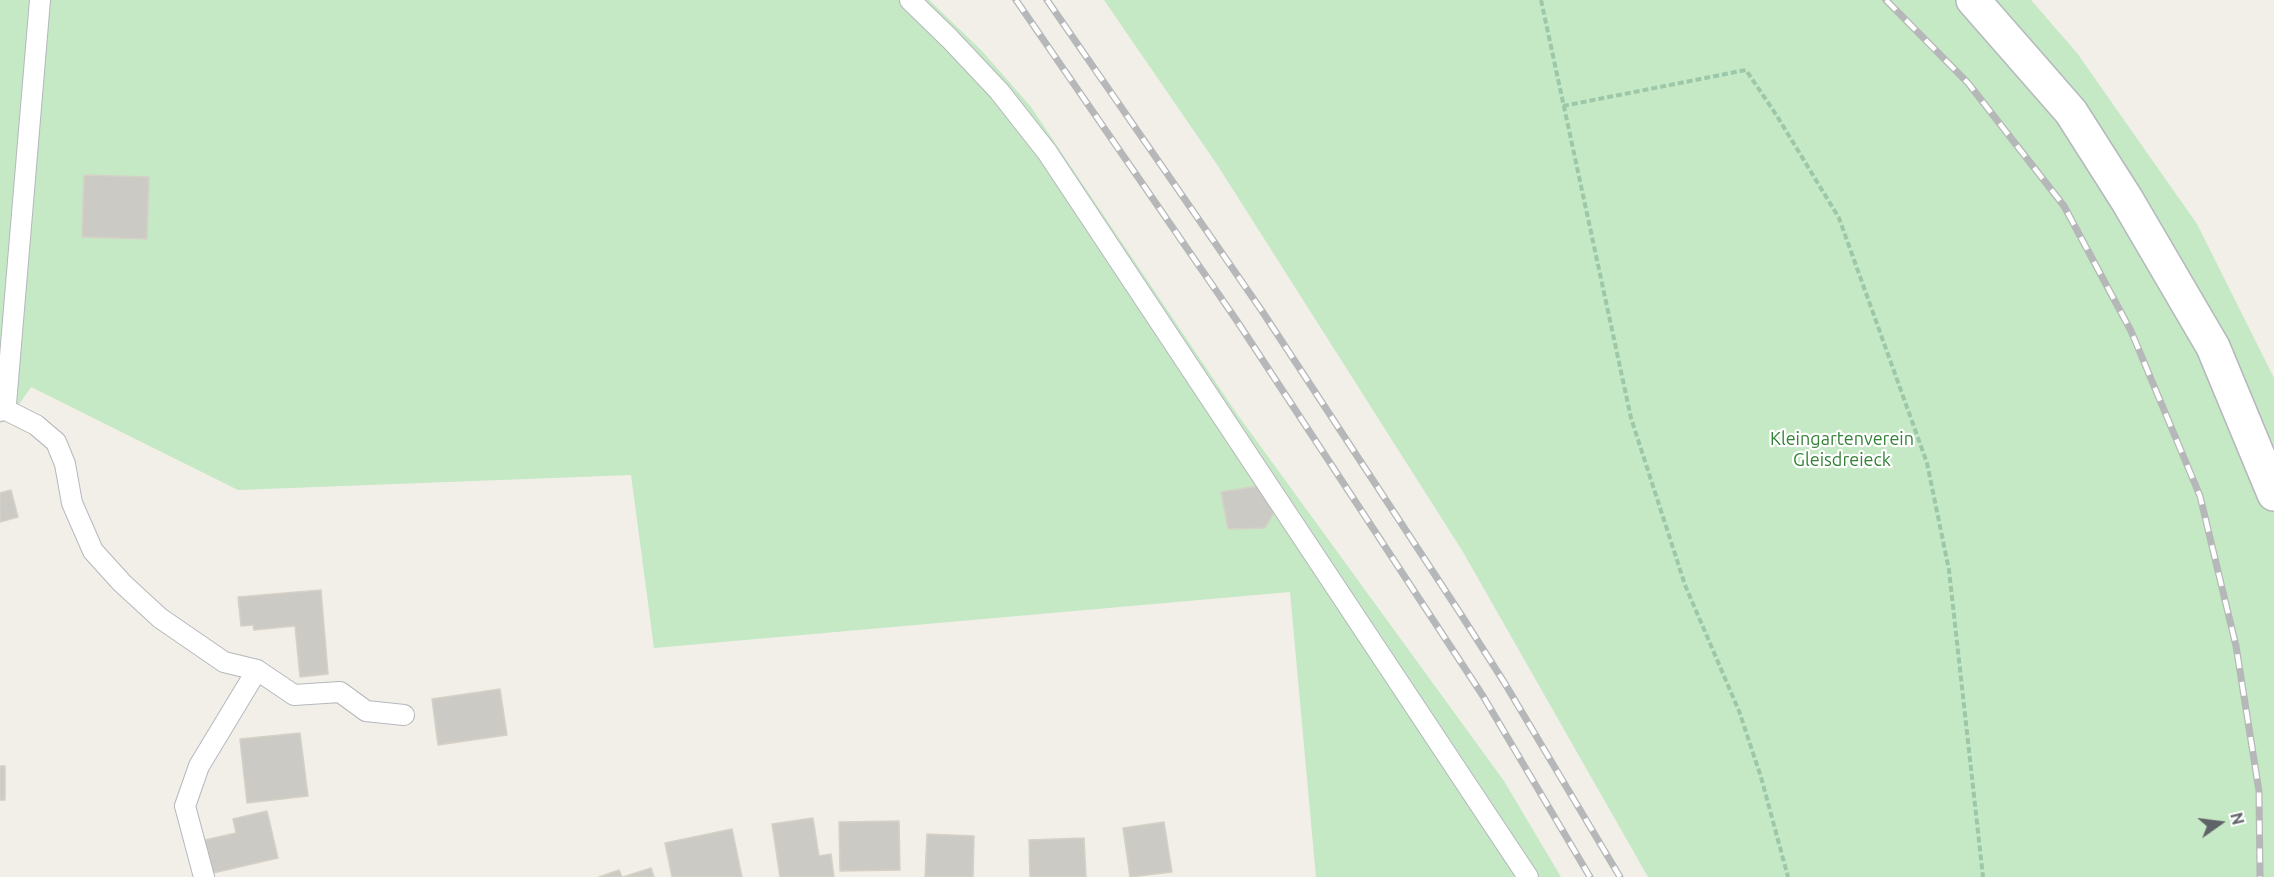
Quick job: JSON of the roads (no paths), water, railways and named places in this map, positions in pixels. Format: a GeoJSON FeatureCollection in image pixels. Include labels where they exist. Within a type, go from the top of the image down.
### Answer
{"type":"FeatureCollection","features":[{"type":"Feature","properties":{"kind":"street"},"geometry":{"type":"LineString","coordinates":[[1973,0],[2072,112],[2127,200],[2213,347],[2274,494]]}},
{"type":"Feature","properties":{"kind":"lane"},"geometry":{"type":"LineString","coordinates":[[40,0],[6,404],[1,410],[36,425],[56,442],[65,464],[72,503],[93,551],[122,583],[160,618],[224,662],[257,670],[294,695],[340,692],[366,711],[404,715]]}},
{"type":"Feature","properties":{"kind":"lane"},"geometry":{"type":"LineString","coordinates":[[910,0],[991,82],[1047,152],[1528,877]]}},
{"type":"Feature","properties":{"kind":"lane"},"geometry":{"type":"LineString","coordinates":[[204,877],[185,806],[199,766],[257,670]]}},
{"type":"Feature","properties":{"kind":"railway"},"geometry":{"type":"LineString","coordinates":[[1016,0],[1237,321],[1483,696],[1590,877]]}},
{"type":"Feature","properties":{"kind":"railway"},"geometry":{"type":"LineString","coordinates":[[1047,0],[1262,311],[1460,613],[1504,682],[1620,877]]}},
{"type":"Feature","properties":{"kind":"railway"},"geometry":{"type":"LineString","coordinates":[[1886,0],[1968,83],[2064,206],[2131,331],[2200,496],[2236,646],[2259,791],[2260,877]]}},
{"type":"Feature","properties":{"kind":"park label","name":"Kleingartenverein Gleisdreieck"},"geometry":{"type":"Point","coordinates":[1842,449]}}]}
